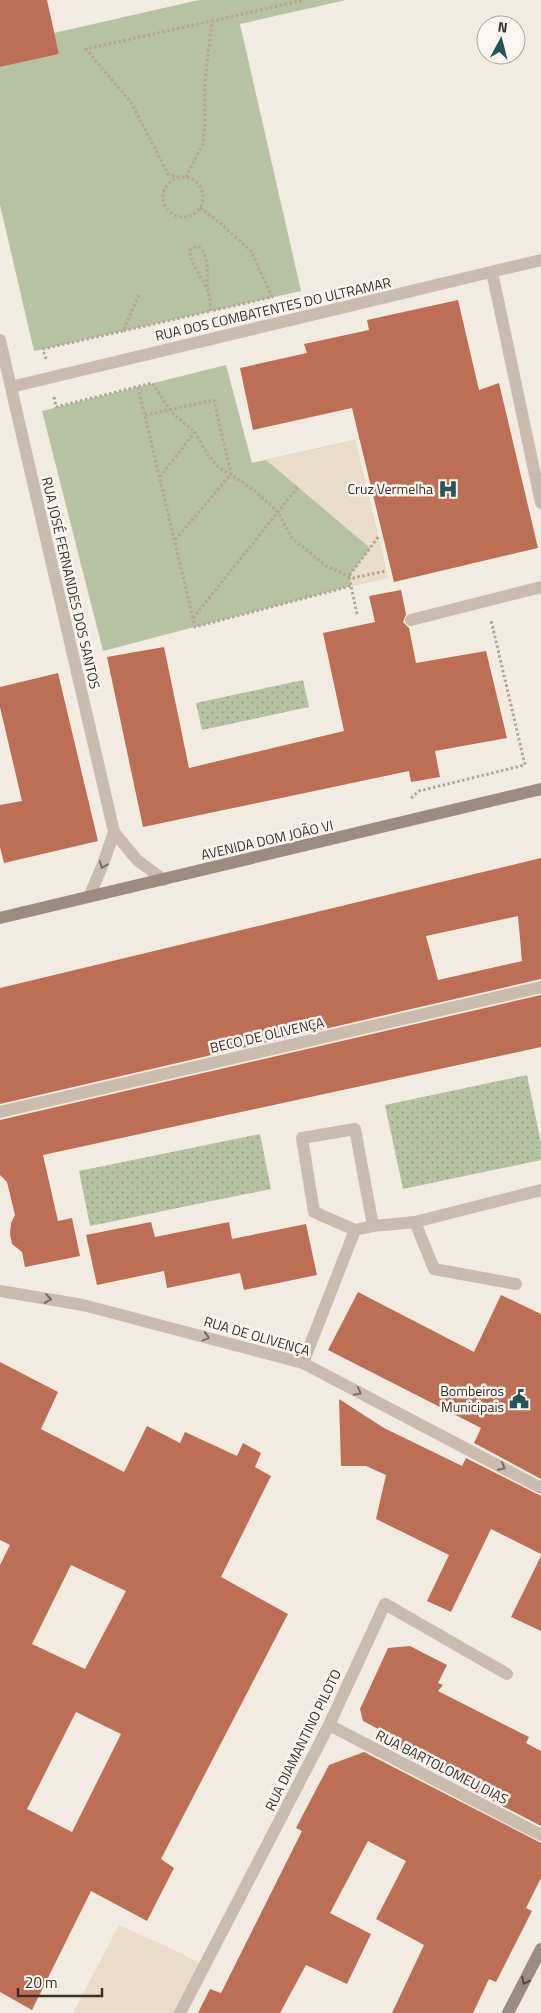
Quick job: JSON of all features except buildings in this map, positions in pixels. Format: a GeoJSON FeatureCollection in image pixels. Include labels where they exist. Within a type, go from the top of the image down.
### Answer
{"type":"FeatureCollection","features":[{"type":"Feature","properties":{"kind":"main road","name":"AVENIDA DOM JOÃO VI"},"geometry":{"type":"LineString","coordinates":[[0,918],[541,789]]}},
{"type":"Feature","properties":{"kind":"main road"},"geometry":{"type":"LineString","coordinates":[[508,2013],[541,1949]]}},
{"type":"Feature","properties":{"kind":"street","name":"RUA DOS COMBATENTES DO ULTRAMAR"},"geometry":{"type":"LineString","coordinates":[[11,387],[541,260]]}},
{"type":"Feature","properties":{"kind":"street"},"geometry":{"type":"LineString","coordinates":[[492,272],[541,503]]}},
{"type":"Feature","properties":{"kind":"street","name":"RUA JOSÉ FERNANDES DOS SANTOS"},"geometry":{"type":"LineString","coordinates":[[0,340],[114,832],[137,860],[164,880]]}},
{"type":"Feature","properties":{"kind":"street"},"geometry":{"type":"LineString","coordinates":[[411,620],[541,587]]}},
{"type":"Feature","properties":{"kind":"street"},"geometry":{"type":"LineString","coordinates":[[89,898],[114,832]]}},
{"type":"Feature","properties":{"kind":"street","name":"BECO DE OLIVENÇA"},"geometry":{"type":"LineString","coordinates":[[0,1112],[541,987]]}},
{"type":"Feature","properties":{"kind":"street"},"geometry":{"type":"LineString","coordinates":[[372,1226],[355,1129],[302,1138],[314,1212],[355,1230],[372,1226],[415,1222],[541,1190]]}},
{"type":"Feature","properties":{"kind":"street"},"geometry":{"type":"LineString","coordinates":[[415,1222],[434,1269],[516,1284]]}},
{"type":"Feature","properties":{"kind":"street"},"geometry":{"type":"LineString","coordinates":[[303,1363],[355,1230]]}},
{"type":"Feature","properties":{"kind":"street","name":"RUA DE OLIVENÇA"},"geometry":{"type":"LineString","coordinates":[[1,1288],[83,1305],[303,1363],[541,1488]]}},
{"type":"Feature","properties":{"kind":"street","name":"RUA DIAMANTINO PILOTO"},"geometry":{"type":"LineString","coordinates":[[180,2013],[329,1725],[385,1604],[507,1674]]}},
{"type":"Feature","properties":{"kind":"street","name":"RUA BARTOLOMEU DIAS"},"geometry":{"type":"LineString","coordinates":[[329,1725],[541,1835]]}},
{"type":"Feature","properties":{"kind":"path"},"geometry":{"type":"LineString","coordinates":[[179,177],[173,179],[165,188],[163,195],[166,207],[176,215],[182,216],[195,213],[200,208],[204,196],[202,189],[192,179],[168,174],[132,104],[86,49],[304,0]]}},
{"type":"Feature","properties":{"kind":"path"},"geometry":{"type":"LineString","coordinates":[[186,177],[203,144],[205,81],[212,21]]}},
{"type":"Feature","properties":{"kind":"path"},"geometry":{"type":"LineString","coordinates":[[200,208],[251,251],[272,297],[43,349],[56,407],[152,383],[170,409],[195,432],[204,449],[217,466],[250,487],[278,512],[291,537],[326,566],[354,578],[386,571]]}},
{"type":"Feature","properties":{"kind":"path"},"geometry":{"type":"LineString","coordinates":[[207,290],[201,282],[190,255],[190,250],[194,247],[201,248],[204,253],[211,311]]}},
{"type":"Feature","properties":{"kind":"path"},"geometry":{"type":"LineString","coordinates":[[123,331],[139,295]]}},
{"type":"Feature","properties":{"kind":"path"},"geometry":{"type":"LineString","coordinates":[[138,387],[195,627],[351,586]]}},
{"type":"Feature","properties":{"kind":"path"},"geometry":{"type":"LineString","coordinates":[[145,415],[214,400],[231,474]]}},
{"type":"Feature","properties":{"kind":"path"},"geometry":{"type":"LineString","coordinates":[[160,477],[195,432]]}},
{"type":"Feature","properties":{"kind":"path"},"geometry":{"type":"LineString","coordinates":[[174,540],[231,474]]}},
{"type":"Feature","properties":{"kind":"path"},"geometry":{"type":"LineString","coordinates":[[193,618],[298,488]]}},
{"type":"Feature","properties":{"kind":"path"},"geometry":{"type":"LineString","coordinates":[[357,614],[349,576],[378,536]]}},
{"type":"Feature","properties":{"kind":"path"},"geometry":{"type":"LineString","coordinates":[[405,804],[419,791],[525,765],[486,600]]}},
{"type":"Feature","properties":{"kind":"green space"},"geometry":{"type":"Polygon","coordinates":[[[199,0],[346,0],[240,24],[301,291],[34,351],[0,205],[0,67],[59,54],[54,33],[199,0]]]}},
{"type":"Feature","properties":{"kind":"green space"},"geometry":{"type":"Polygon","coordinates":[[[226,365],[252,463],[355,440],[388,578],[103,651],[42,411],[226,365]]]}},
{"type":"Feature","properties":{"kind":"green space"},"geometry":{"type":"Polygon","coordinates":[[[303,680],[309,707],[202,730],[196,703],[303,680]]]}},
{"type":"Feature","properties":{"kind":"green space"},"geometry":{"type":"Polygon","coordinates":[[[527,1075],[541,1143],[541,1160],[403,1189],[385,1105],[527,1075]]]}},
{"type":"Feature","properties":{"kind":"green space"},"geometry":{"type":"Polygon","coordinates":[[[260,1134],[271,1189],[90,1226],[79,1171],[260,1134]]]}},
{"type":"Feature","properties":{"kind":"shaded area"},"geometry":{"type":"Polygon","coordinates":[[[355,440],[388,578],[351,586],[349,576],[370,548],[266,460],[355,440]]]}},
{"type":"Feature","properties":{"kind":"shaded area"},"geometry":{"type":"Polygon","coordinates":[[[119,1925],[183,1954],[204,1967],[180,2013],[73,2013],[119,1925]]]}},
{"type":"Feature","properties":{"kind":"place","name":"Cruz Vermelha"},"geometry":{"type":"Point","coordinates":[448,489]}},
{"type":"Feature","properties":{"kind":"place","name":"Bombeiros Municipais"},"geometry":{"type":"Point","coordinates":[519,1399]}}]}
